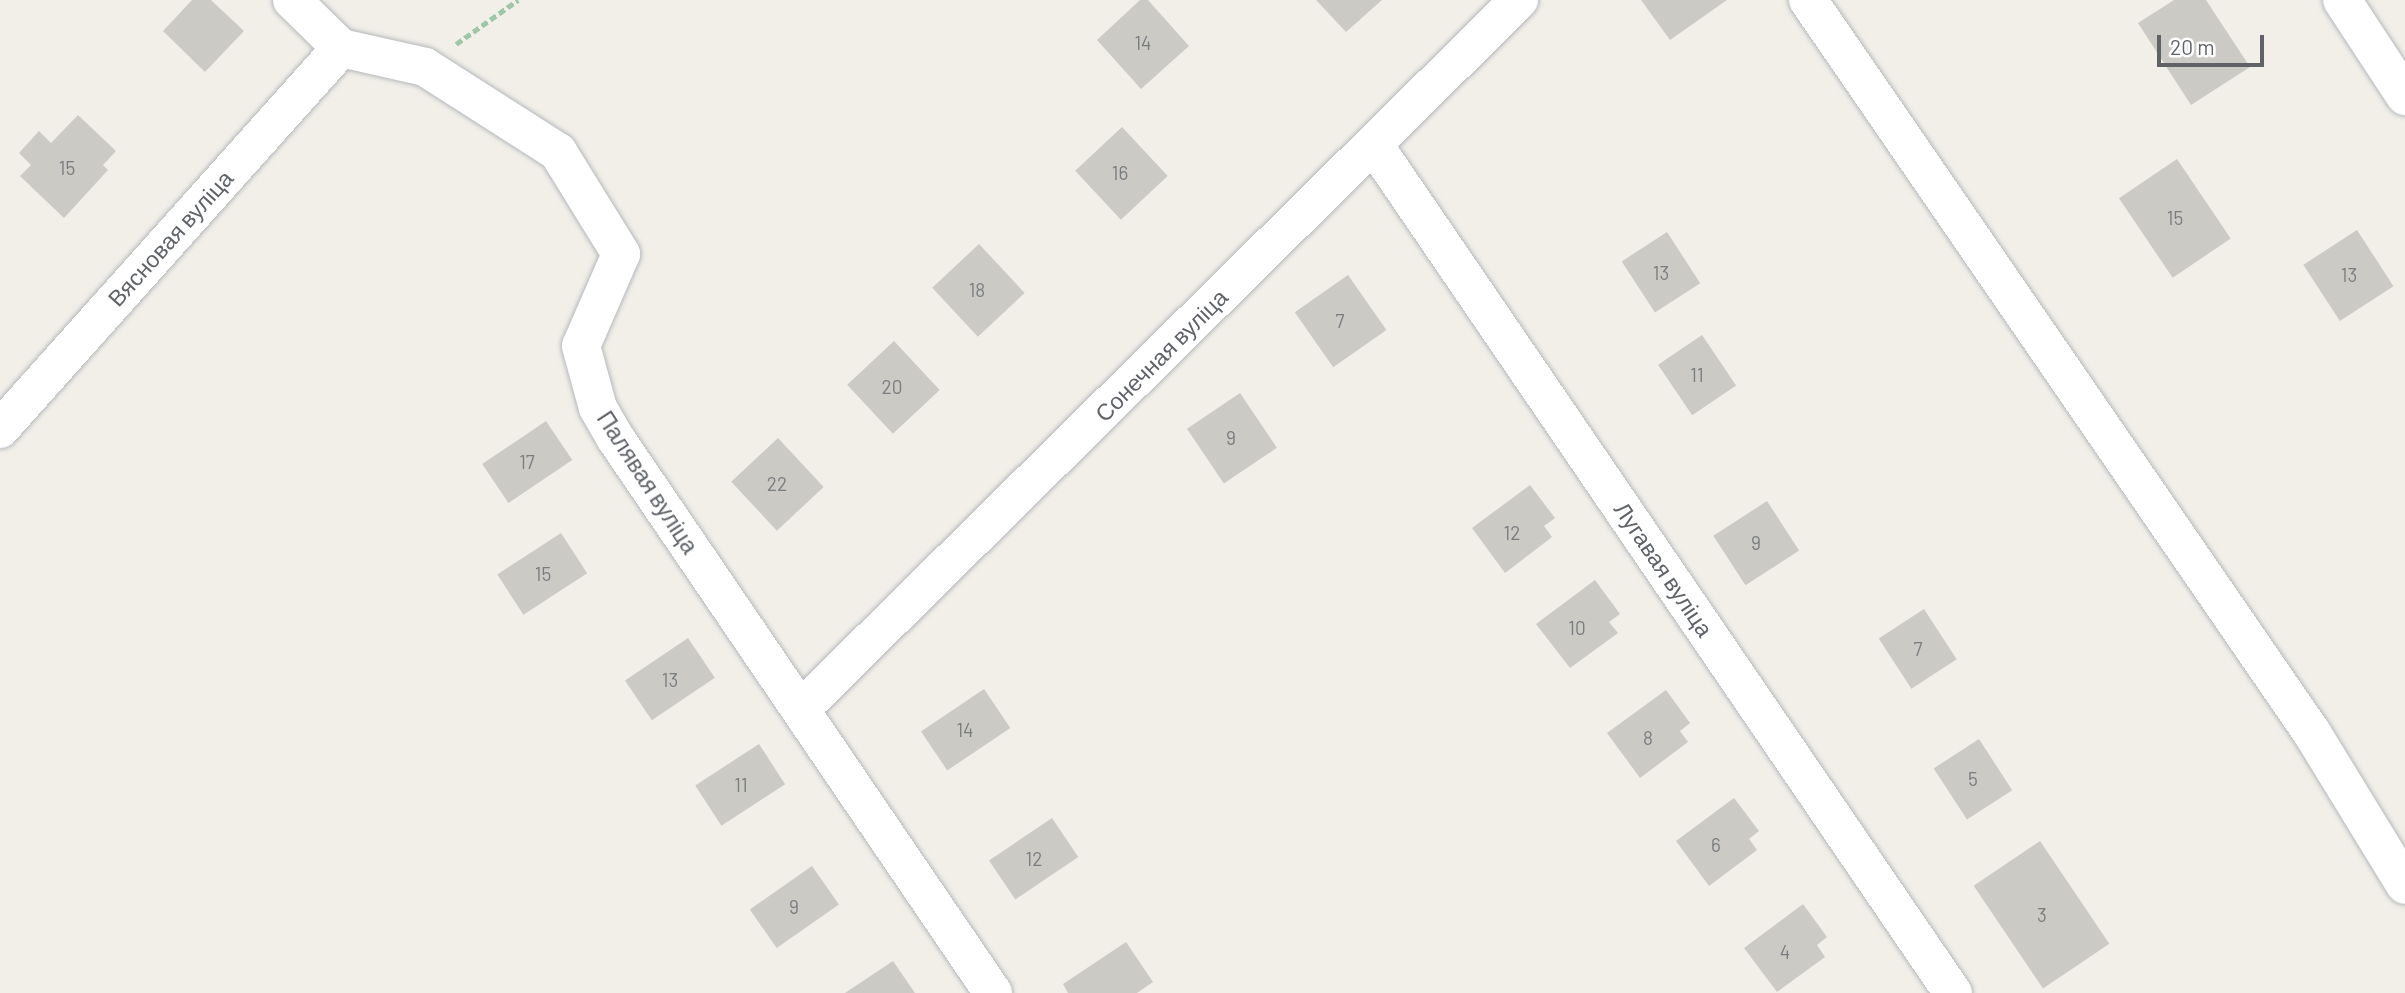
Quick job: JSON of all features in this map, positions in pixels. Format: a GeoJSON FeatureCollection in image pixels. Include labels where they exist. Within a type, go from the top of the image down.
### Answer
{"type":"FeatureCollection","features":[{"type":"Feature","properties":{"kind":"street"},"geometry":{"type":"LineString","coordinates":[[292,0],[341,48]]}},
{"type":"Feature","properties":{"kind":"street","name":"Сонечная вуліца"},"geometry":{"type":"LineString","coordinates":[[801,709],[1519,0]]}},
{"type":"Feature","properties":{"kind":"street"},"geometry":{"type":"LineString","coordinates":[[1808,0],[2312,733],[2405,885]]}},
{"type":"Feature","properties":{"kind":"street"},"geometry":{"type":"LineString","coordinates":[[2342,0],[2405,96]]}},
{"type":"Feature","properties":{"kind":"street","name":"Палявая вуліца"},"geometry":{"type":"LineString","coordinates":[[341,48],[425,67],[558,152],[621,254],[581,346],[598,408],[616,439],[993,993]]}},
{"type":"Feature","properties":{"kind":"street","name":"Вясновая вуліца"},"geometry":{"type":"LineString","coordinates":[[0,429],[341,48]]}},
{"type":"Feature","properties":{"kind":"street","name":"Лугавая вуліца"},"geometry":{"type":"LineString","coordinates":[[1374,145],[1953,993]]}},
{"type":"Feature","properties":{"kind":"path"},"geometry":{"type":"LineString","coordinates":[[425,67],[518,0]]}},
{"type":"Feature","properties":{"kind":"building"},"geometry":{"type":"Polygon","coordinates":[[[192,0],[211,0],[244,31],[205,72],[163,31],[192,0]]]}},
{"type":"Feature","properties":{"kind":"building"},"geometry":{"type":"Polygon","coordinates":[[[1140,0],[1148,0],[1189,46],[1141,89],[1097,40],[1140,0]]]}},
{"type":"Feature","properties":{"kind":"building"},"geometry":{"type":"Polygon","coordinates":[[[1316,0],[1382,0],[1346,32],[1316,0]]]}},
{"type":"Feature","properties":{"kind":"building"},"geometry":{"type":"Polygon","coordinates":[[[1641,0],[1727,0],[1670,40],[1641,0]]]}},
{"type":"Feature","properties":{"kind":"building"},"geometry":{"type":"Polygon","coordinates":[[[2174,0],[2206,0],[2250,67],[2191,105],[2138,23],[2174,0]]]}},
{"type":"Feature","properties":{"kind":"building"},"geometry":{"type":"Polygon","coordinates":[[[78,115],[116,151],[103,165],[108,170],[64,218],[20,176],[31,165],[19,153],[39,131],[51,143],[78,115]]]}},
{"type":"Feature","properties":{"kind":"building"},"geometry":{"type":"Polygon","coordinates":[[[1122,127],[1168,176],[1121,220],[1075,171],[1122,127]]]}},
{"type":"Feature","properties":{"kind":"building"},"geometry":{"type":"Polygon","coordinates":[[[2177,159],[2231,239],[2173,278],[2119,198],[2177,159]]]}},
{"type":"Feature","properties":{"kind":"building"},"geometry":{"type":"Polygon","coordinates":[[[2357,230],[2393,286],[2340,321],[2303,265],[2357,230]]]}},
{"type":"Feature","properties":{"kind":"building"},"geometry":{"type":"Polygon","coordinates":[[[1667,232],[1700,283],[1655,313],[1622,261],[1667,232]]]}},
{"type":"Feature","properties":{"kind":"building"},"geometry":{"type":"Polygon","coordinates":[[[979,244],[1025,293],[978,337],[932,288],[979,244]]]}},
{"type":"Feature","properties":{"kind":"building"},"geometry":{"type":"Polygon","coordinates":[[[1348,275],[1386,330],[1333,367],[1295,312],[1348,275]]]}},
{"type":"Feature","properties":{"kind":"building"},"geometry":{"type":"Polygon","coordinates":[[[1702,335],[1736,386],[1692,415],[1658,365],[1702,335]]]}},
{"type":"Feature","properties":{"kind":"building"},"geometry":{"type":"Polygon","coordinates":[[[894,341],[940,390],[893,434],[847,385],[894,341]]]}},
{"type":"Feature","properties":{"kind":"building"},"geometry":{"type":"Polygon","coordinates":[[[1240,393],[1277,448],[1224,484],[1187,429],[1240,393]]]}},
{"type":"Feature","properties":{"kind":"building"},"geometry":{"type":"Polygon","coordinates":[[[546,421],[572,460],[508,503],[482,464],[546,421]]]}},
{"type":"Feature","properties":{"kind":"building"},"geometry":{"type":"Polygon","coordinates":[[[778,438],[824,487],[777,531],[731,482],[778,438]]]}},
{"type":"Feature","properties":{"kind":"building"},"geometry":{"type":"Polygon","coordinates":[[[1530,485],[1555,518],[1544,526],[1552,537],[1505,573],[1472,528],[1530,485]]]}},
{"type":"Feature","properties":{"kind":"building"},"geometry":{"type":"Polygon","coordinates":[[[1767,501],[1799,550],[1745,585],[1713,536],[1767,501]]]}},
{"type":"Feature","properties":{"kind":"building"},"geometry":{"type":"Polygon","coordinates":[[[561,533],[587,573],[523,615],[497,574],[561,533]]]}},
{"type":"Feature","properties":{"kind":"building"},"geometry":{"type":"Polygon","coordinates":[[[1595,580],[1620,614],[1609,622],[1618,633],[1570,668],[1536,624],[1595,580]]]}},
{"type":"Feature","properties":{"kind":"building"},"geometry":{"type":"Polygon","coordinates":[[[1924,609],[1957,659],[1911,689],[1879,638],[1924,609]]]}},
{"type":"Feature","properties":{"kind":"building"},"geometry":{"type":"Polygon","coordinates":[[[688,638],[715,678],[652,720],[625,680],[688,638]]]}},
{"type":"Feature","properties":{"kind":"building"},"geometry":{"type":"Polygon","coordinates":[[[984,689],[1010,728],[947,770],[921,731],[984,689]]]}},
{"type":"Feature","properties":{"kind":"building"},"geometry":{"type":"Polygon","coordinates":[[[1666,690],[1690,723],[1680,731],[1688,742],[1640,778],[1607,733],[1666,690]]]}},
{"type":"Feature","properties":{"kind":"building"},"geometry":{"type":"Polygon","coordinates":[[[1979,739],[2012,790],[1967,820],[1934,768],[1979,739]]]}},
{"type":"Feature","properties":{"kind":"building"},"geometry":{"type":"Polygon","coordinates":[[[759,744],[785,784],[721,826],[695,785],[759,744]]]}},
{"type":"Feature","properties":{"kind":"building"},"geometry":{"type":"Polygon","coordinates":[[[1734,798],[1759,831],[1749,839],[1757,850],[1709,886],[1676,841],[1734,798]]]}},
{"type":"Feature","properties":{"kind":"building"},"geometry":{"type":"Polygon","coordinates":[[[1052,818],[1078,857],[1015,899],[989,860],[1052,818]]]}},
{"type":"Feature","properties":{"kind":"building"},"geometry":{"type":"Polygon","coordinates":[[[2040,841],[2109,944],[2043,989],[1974,886],[2040,841]]]}},
{"type":"Feature","properties":{"kind":"building"},"geometry":{"type":"Polygon","coordinates":[[[812,866],[839,905],[777,948],[750,910],[812,866]]]}},
{"type":"Feature","properties":{"kind":"building"},"geometry":{"type":"Polygon","coordinates":[[[1803,904],[1827,937],[1817,945],[1825,957],[1777,992],[1744,948],[1803,904]]]}},
{"type":"Feature","properties":{"kind":"building"},"geometry":{"type":"Polygon","coordinates":[[[1126,942],[1153,982],[1137,993],[1068,993],[1063,984],[1126,942]]]}},
{"type":"Feature","properties":{"kind":"building"},"geometry":{"type":"Polygon","coordinates":[[[893,961],[915,993],[845,993],[893,961]]]}}]}
